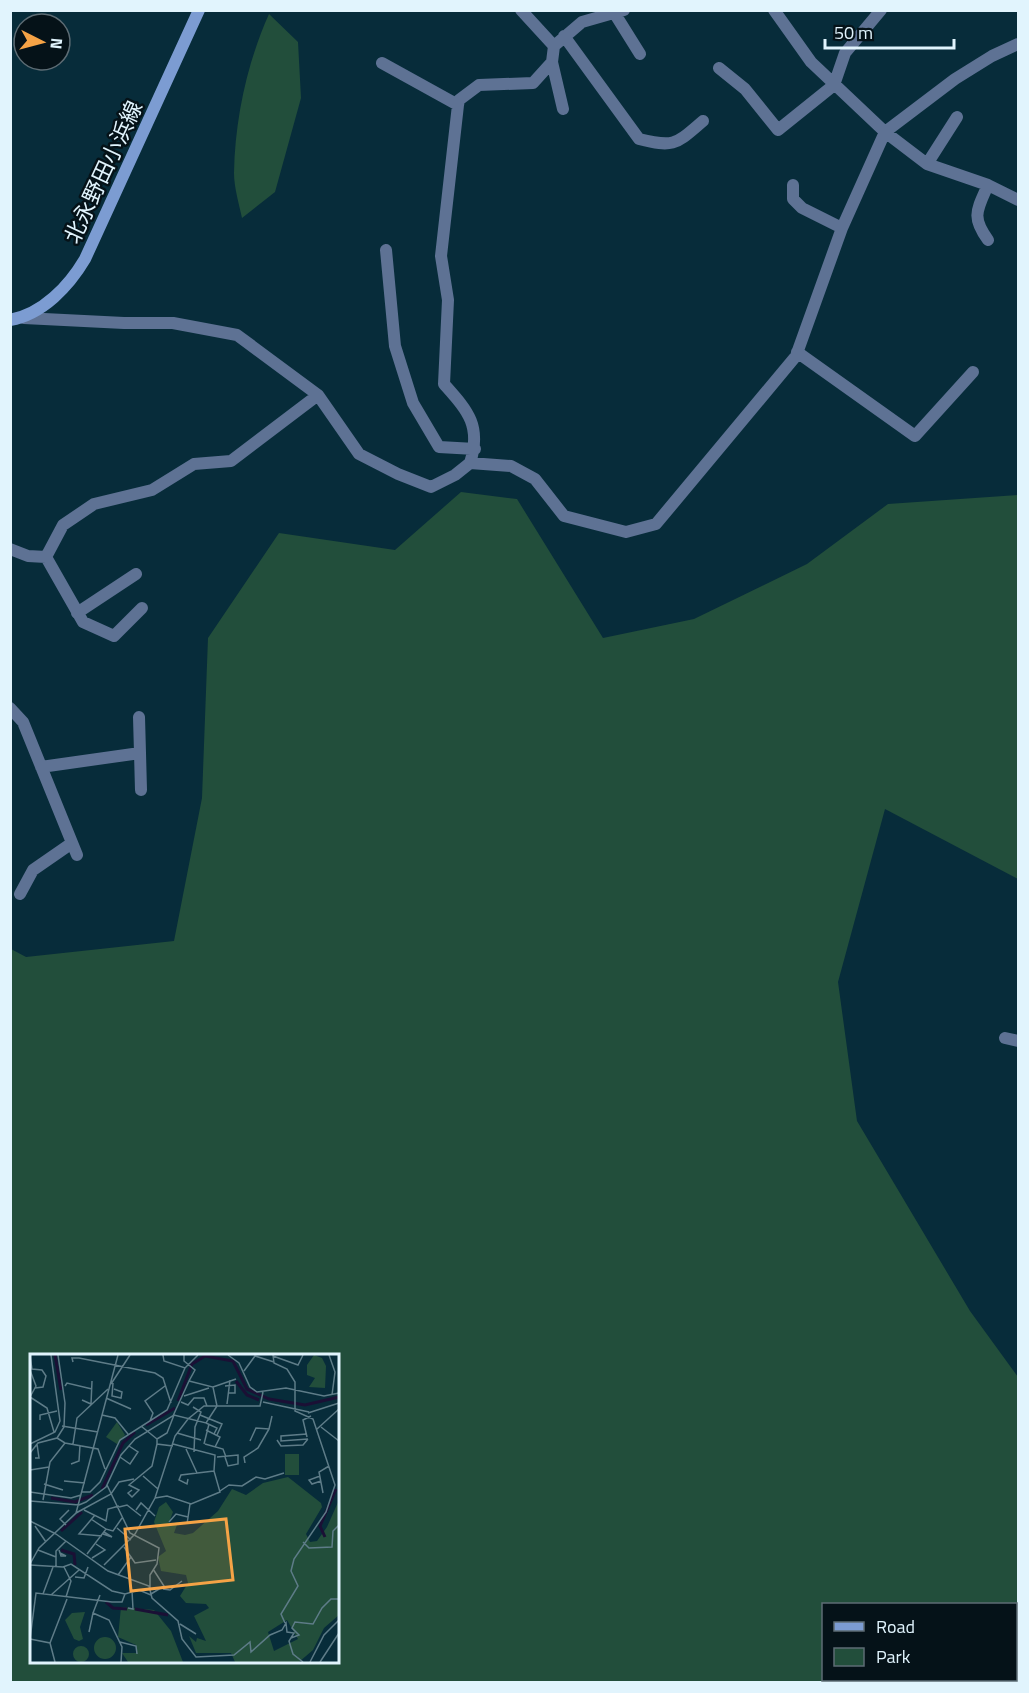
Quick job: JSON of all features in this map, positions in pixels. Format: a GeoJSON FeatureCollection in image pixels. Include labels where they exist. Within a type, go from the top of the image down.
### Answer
{"type":"FeatureCollection","features":[{"type":"Feature","properties":{"kind":"main road","name":"北永野田小浜線"},"geometry":{"type":"LineString","coordinates":[[10,320],[24,318],[41,308],[75,276],[86,259],[199,10]]}},
{"type":"Feature","properties":{"kind":"street"},"geometry":{"type":"LineString","coordinates":[[521,10],[554,46]]}},
{"type":"Feature","properties":{"kind":"street"},"geometry":{"type":"LineString","coordinates":[[774,10],[812,62],[885,132],[927,164],[987,185],[1018,200]]}},
{"type":"Feature","properties":{"kind":"street"},"geometry":{"type":"LineString","coordinates":[[719,68],[746,88],[778,130],[834,85],[845,53],[881,10]]}},
{"type":"Feature","properties":{"kind":"street"},"geometry":{"type":"LineString","coordinates":[[562,109],[552,62],[554,46],[582,22],[619,13],[640,54]]}},
{"type":"Feature","properties":{"kind":"street"},"geometry":{"type":"LineString","coordinates":[[564,36],[639,140],[662,145],[678,142],[703,121]]}},
{"type":"Feature","properties":{"kind":"street"},"geometry":{"type":"LineString","coordinates":[[470,463],[511,466],[535,479],[564,516],[627,532],[656,524],[797,352],[842,228],[885,132],[956,79],[992,56],[1018,44]]}},
{"type":"Feature","properties":{"kind":"street"},"geometry":{"type":"LineString","coordinates":[[24,318],[173,323],[237,335],[318,395],[359,454],[398,474],[431,487],[455,475],[470,463],[474,449],[470,414],[444,384],[448,300],[441,256],[459,100],[479,85],[533,83],[552,62]]}},
{"type":"Feature","properties":{"kind":"street"},"geometry":{"type":"LineString","coordinates":[[382,63],[458,105]]}},
{"type":"Feature","properties":{"kind":"street"},"geometry":{"type":"LineString","coordinates":[[927,164],[957,117]]}},
{"type":"Feature","properties":{"kind":"street"},"geometry":{"type":"LineString","coordinates":[[987,185],[976,213],[978,227],[988,240]]}},
{"type":"Feature","properties":{"kind":"street"},"geometry":{"type":"LineString","coordinates":[[793,186],[793,199],[802,208],[842,228]]}},
{"type":"Feature","properties":{"kind":"street"},"geometry":{"type":"LineString","coordinates":[[386,250],[395,346],[413,403],[439,447],[474,449]]}},
{"type":"Feature","properties":{"kind":"street"},"geometry":{"type":"LineString","coordinates":[[797,352],[915,436],[973,372]]}},
{"type":"Feature","properties":{"kind":"street"},"geometry":{"type":"LineString","coordinates":[[46,557],[63,525],[94,504],[152,490],[194,464],[231,461],[318,395]]}},
{"type":"Feature","properties":{"kind":"street"},"geometry":{"type":"LineString","coordinates":[[10,549],[28,556],[46,557]]}},
{"type":"Feature","properties":{"kind":"street"},"geometry":{"type":"LineString","coordinates":[[46,557],[83,622],[114,636],[142,608]]}},
{"type":"Feature","properties":{"kind":"street"},"geometry":{"type":"LineString","coordinates":[[77,613],[136,574]]}},
{"type":"Feature","properties":{"kind":"street"},"geometry":{"type":"LineString","coordinates":[[10,708],[22,722],[75,849],[33,870],[20,894]]}},
{"type":"Feature","properties":{"kind":"street"},"geometry":{"type":"LineString","coordinates":[[140,717],[141,790]]}},
{"type":"Feature","properties":{"kind":"street"},"geometry":{"type":"LineString","coordinates":[[41,767],[140,753]]}},
{"type":"Feature","properties":{"kind":"street"},"geometry":{"type":"LineString","coordinates":[[1005,1038],[1018,1041]]}},
{"type":"Feature","properties":{"kind":"green space"},"geometry":{"type":"Polygon","coordinates":[[[269,14],[298,42],[301,98],[275,192],[242,218],[234,178],[237,132],[254,52],[269,14]]]}},
{"type":"Feature","properties":{"kind":"green space"},"geometry":{"type":"Polygon","coordinates":[[[461,492],[517,499],[603,638],[694,619],[807,564],[888,504],[1018,495],[1018,879],[885,809],[838,982],[857,1121],[970,1311],[1018,1377],[1018,1682],[11,1682],[11,949],[26,957],[174,941],[202,798],[208,638],[279,533],[395,550],[461,492]]]}}]}
